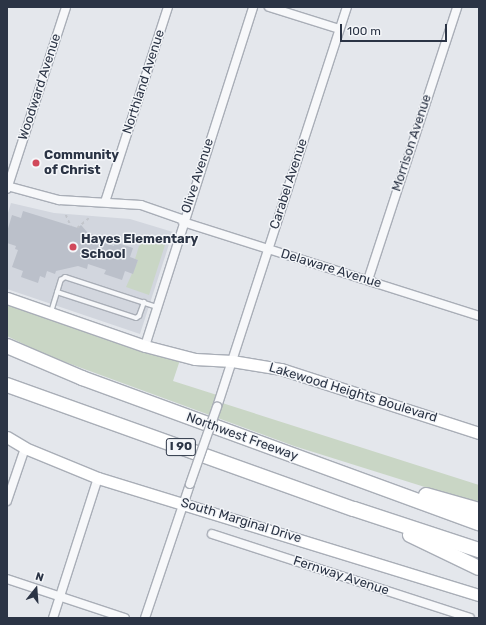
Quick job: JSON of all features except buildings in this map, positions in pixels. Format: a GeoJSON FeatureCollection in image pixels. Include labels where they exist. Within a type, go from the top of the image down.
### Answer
{"type":"FeatureCollection","features":[{"type":"Feature","properties":{"kind":"highway"},"geometry":{"type":"LineString","coordinates":[[7,342],[82,378]]}},
{"type":"Feature","properties":{"kind":"highway","name":"Northwest Freeway"},"geometry":{"type":"LineString","coordinates":[[7,346],[82,378],[479,523]]}},
{"type":"Feature","properties":{"kind":"highway","name":"I 90"},"geometry":{"type":"LineString","coordinates":[[7,385],[354,509],[479,550]]}},
{"type":"Feature","properties":{"kind":"highway"},"geometry":{"type":"LineString","coordinates":[[306,461],[479,510]]}},
{"type":"Feature","properties":{"kind":"highway"},"geometry":{"type":"LineString","coordinates":[[354,509],[479,568]]}},
{"type":"Feature","properties":{"kind":"main road","name":"Lakewood Heights Boulevard"},"geometry":{"type":"LineString","coordinates":[[7,298],[145,346],[195,359],[232,361],[280,369],[479,433]]}},
{"type":"Feature","properties":{"kind":"main road","name":"South Marginal Drive"},"geometry":{"type":"LineString","coordinates":[[7,437],[25,448],[98,478],[184,503],[479,595]]}},
{"type":"Feature","properties":{"kind":"street","name":"Woodward Avenue"},"geometry":{"type":"LineString","coordinates":[[7,187],[66,7]]}},
{"type":"Feature","properties":{"kind":"street","name":"Northland Avenue"},"geometry":{"type":"LineString","coordinates":[[105,202],[168,7]]}},
{"type":"Feature","properties":{"kind":"street","name":"Olive Avenue"},"geometry":{"type":"LineString","coordinates":[[145,346],[253,7]]}},
{"type":"Feature","properties":{"kind":"street"},"geometry":{"type":"LineString","coordinates":[[269,7],[339,29]]}},
{"type":"Feature","properties":{"kind":"street","name":"Carabel Avenue"},"geometry":{"type":"LineString","coordinates":[[145,618],[217,407],[347,7]]}},
{"type":"Feature","properties":{"kind":"street","name":"Morrison Avenue"},"geometry":{"type":"LineString","coordinates":[[368,280],[457,7]]}},
{"type":"Feature","properties":{"kind":"street","name":"Delaware Avenue"},"geometry":{"type":"LineString","coordinates":[[7,187],[59,200],[141,205],[268,249],[479,316]]}},
{"type":"Feature","properties":{"kind":"street"},"geometry":{"type":"LineString","coordinates":[[7,501],[25,448]]}},
{"type":"Feature","properties":{"kind":"street"},"geometry":{"type":"LineString","coordinates":[[53,618],[98,478]]}},
{"type":"Feature","properties":{"kind":"street","name":"Fernway Avenue"},"geometry":{"type":"LineString","coordinates":[[212,534],[470,618]]}},
{"type":"Feature","properties":{"kind":"street"},"geometry":{"type":"LineString","coordinates":[[7,579],[125,618]]}},
{"type":"Feature","properties":{"kind":"lane"},"geometry":{"type":"LineString","coordinates":[[50,313],[62,278],[68,278],[157,307]]}},
{"type":"Feature","properties":{"kind":"lane"},"geometry":{"type":"LineString","coordinates":[[57,292],[136,318],[140,316],[144,302]]}},
{"type":"Feature","properties":{"kind":"path"},"geometry":{"type":"LineString","coordinates":[[66,215],[71,226]]}},
{"type":"Feature","properties":{"kind":"path"},"geometry":{"type":"LineString","coordinates":[[77,228],[90,217]]}},
{"type":"Feature","properties":{"kind":"shaded area"},"geometry":{"type":"Polygon","coordinates":[[[11,203],[54,213],[130,219],[173,232],[140,334],[7,289],[7,216],[11,203]]]}},
{"type":"Feature","properties":{"kind":"green space"},"geometry":{"type":"Polygon","coordinates":[[[146,239],[165,245],[149,295],[126,287],[138,260],[135,259],[139,246],[146,239]]]}},
{"type":"Feature","properties":{"kind":"green space"},"geometry":{"type":"Polygon","coordinates":[[[7,305],[180,360],[173,381],[217,395],[216,401],[479,485],[479,504],[294,446],[46,355],[7,336],[7,305]]]}},
{"type":"Feature","properties":{"kind":"place","name":"Community of Christ"},"geometry":{"type":"Point","coordinates":[36,163]}},
{"type":"Feature","properties":{"kind":"place","name":"Hayes Elementary School"},"geometry":{"type":"Point","coordinates":[73,247]}}]}
